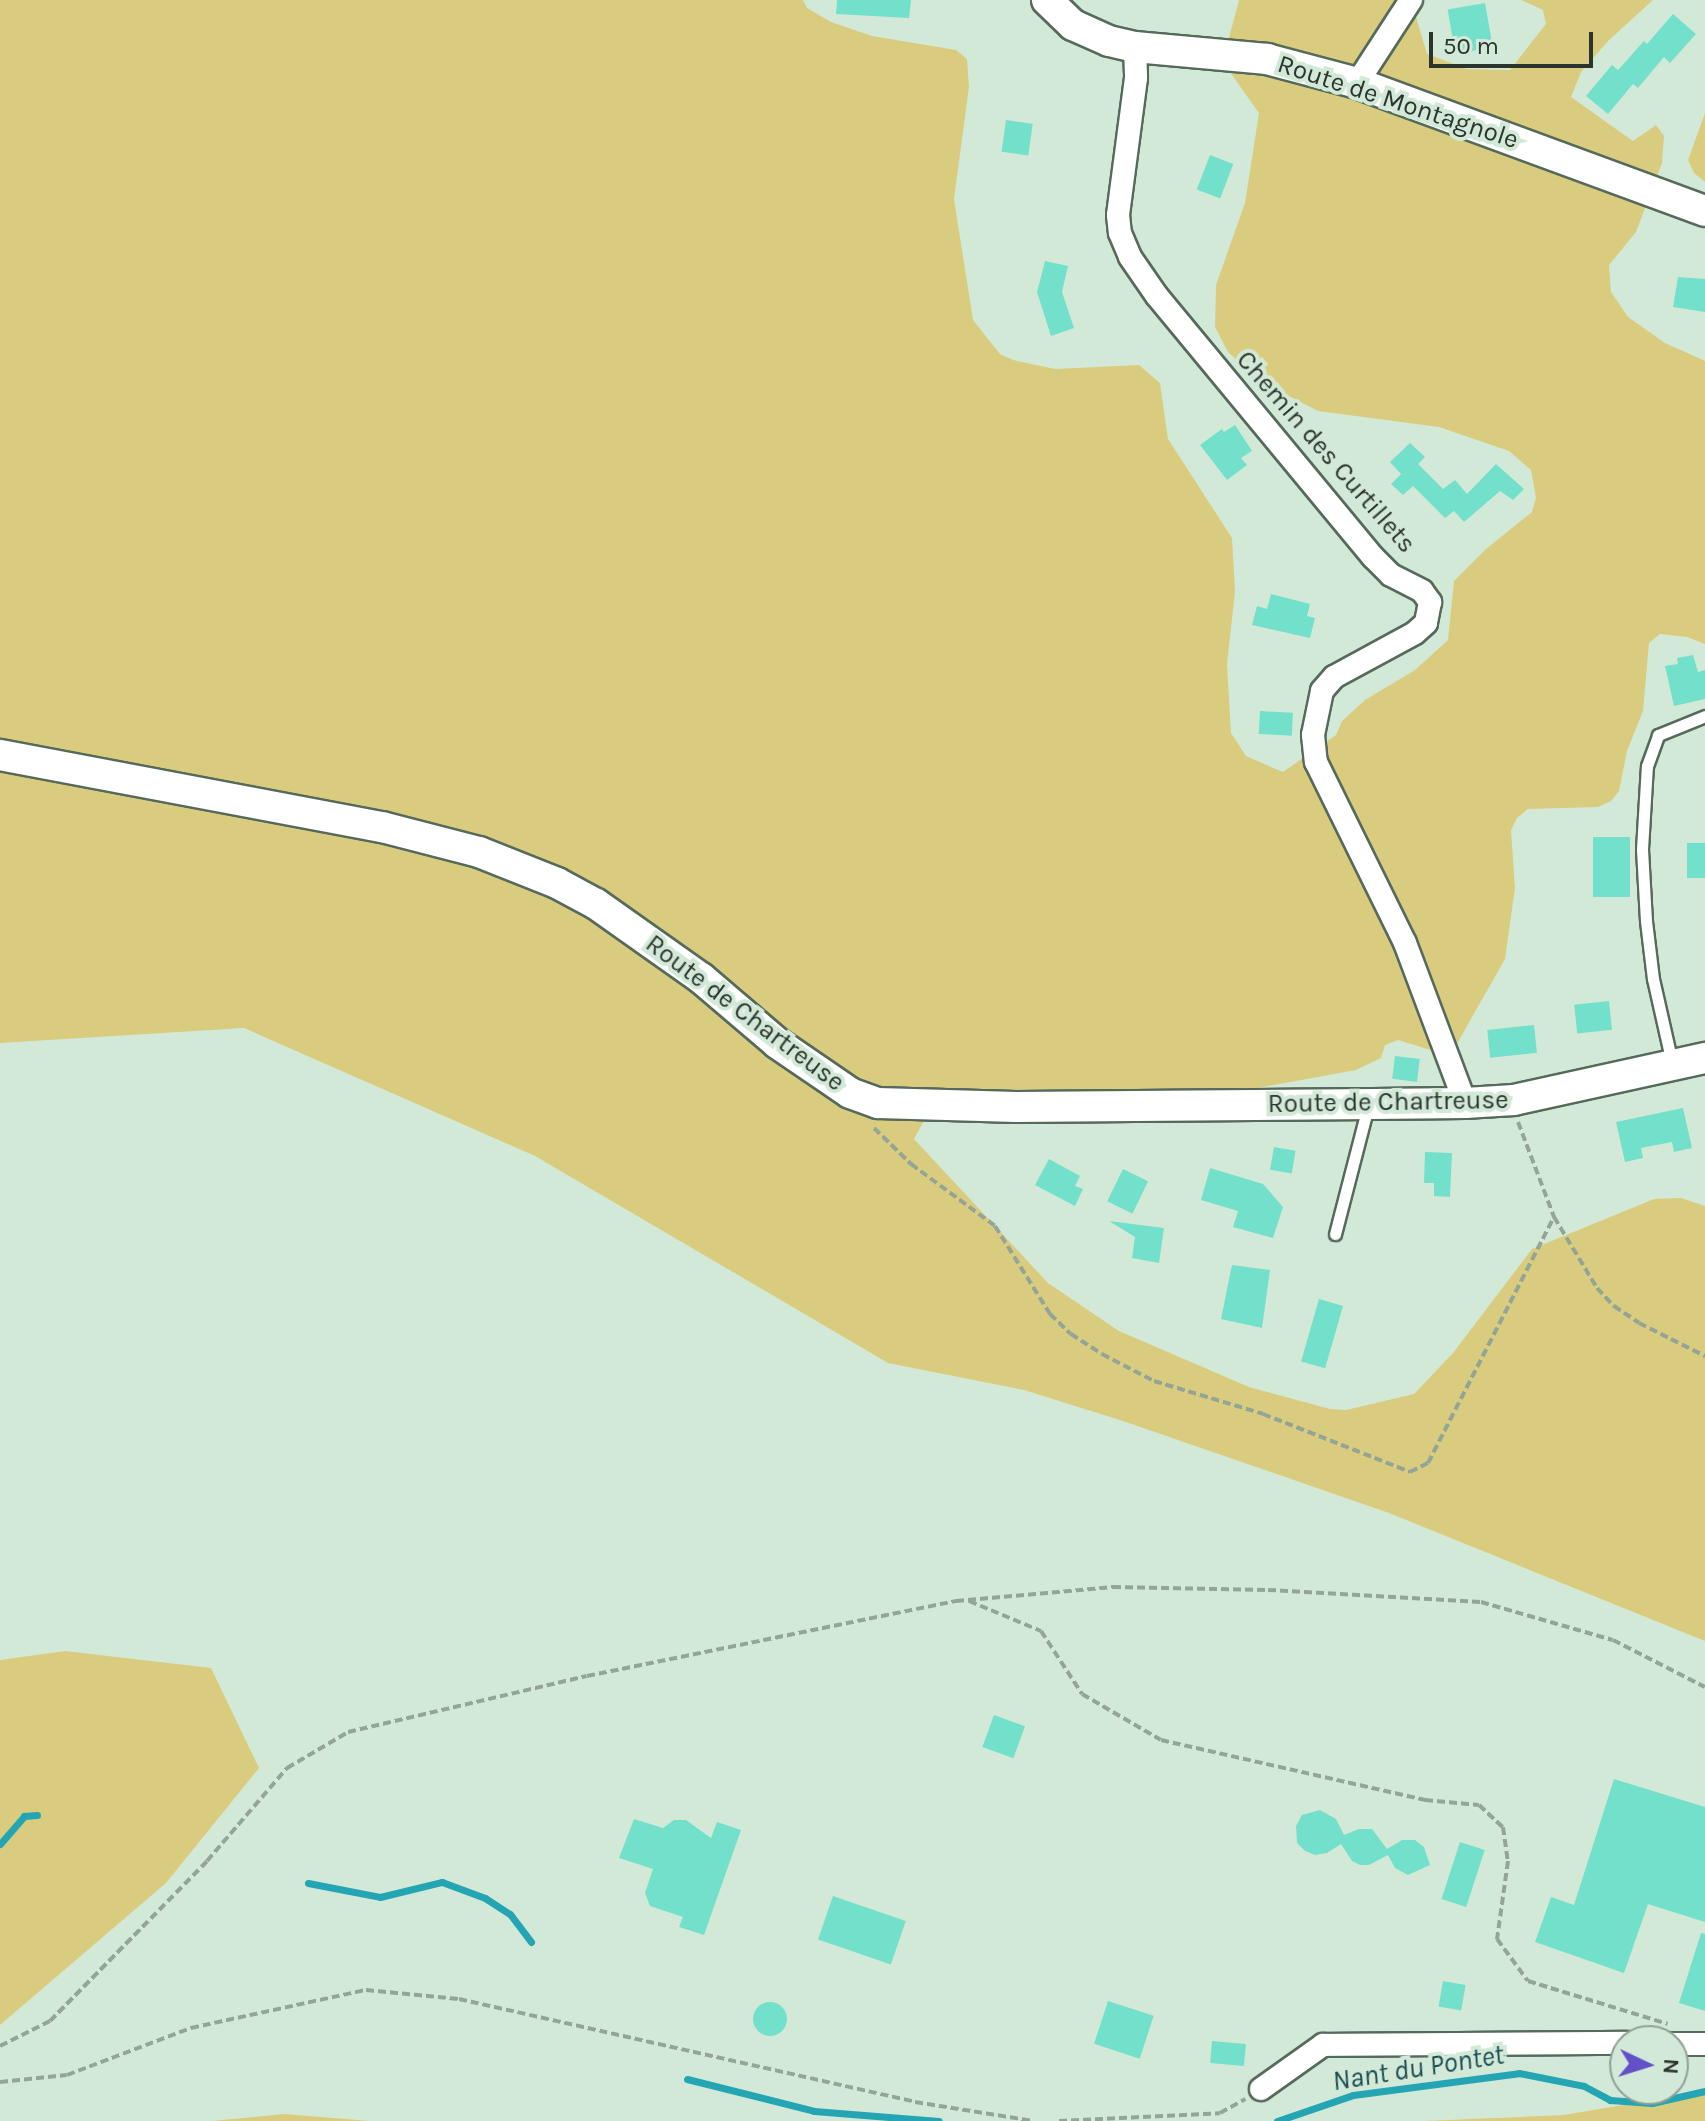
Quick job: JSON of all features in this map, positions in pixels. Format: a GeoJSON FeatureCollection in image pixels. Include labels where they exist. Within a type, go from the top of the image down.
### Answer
{"type":"FeatureCollection","features":[{"type":"Feature","properties":{"kind":"main road","name":"Route de Montagnole"},"geometry":{"type":"LineString","coordinates":[[1047,0],[1073,25],[1109,41],[1135,47],[1267,59],[1357,83],[1705,211]]}},
{"type":"Feature","properties":{"kind":"main road","name":"Route de Chartreuse"},"geometry":{"type":"LineString","coordinates":[[0,755],[382,827],[479,852],[557,883],[596,904],[701,978],[777,1043],[850,1093],[901,1106],[1465,1103],[1514,1100],[1705,1058]]}},
{"type":"Feature","properties":{"kind":"street"},"geometry":{"type":"LineString","coordinates":[[1357,83],[1411,0]]}},
{"type":"Feature","properties":{"kind":"street","name":"Chemin des Curtillets"},"geometry":{"type":"LineString","coordinates":[[1135,47],[1136,78],[1118,215],[1120,233],[1130,257],[1157,296],[1373,557],[1391,575],[1422,591],[1430,602],[1426,623],[1415,633],[1334,677],[1322,691],[1313,735],[1316,762],[1405,943],[1465,1103]]}},
{"type":"Feature","properties":{"kind":"street"},"geometry":{"type":"LineString","coordinates":[[1261,2089],[1323,2045],[1609,2043]]}},
{"type":"Feature","properties":{"kind":"lane"},"geometry":{"type":"LineString","coordinates":[[1673,1066],[1653,979],[1646,921],[1642,849],[1647,766],[1658,735],[1705,716]]}},
{"type":"Feature","properties":{"kind":"lane"},"geometry":{"type":"LineString","coordinates":[[1335,1234],[1368,1105]]}},
{"type":"Feature","properties":{"kind":"path"},"geometry":{"type":"LineString","coordinates":[[850,1093],[869,1124],[911,1164],[995,1226],[1035,1293],[1071,1334],[1154,1381],[1263,1414],[1410,1472],[1428,1463],[1554,1217]]}},
{"type":"Feature","properties":{"kind":"path"},"geometry":{"type":"LineString","coordinates":[[1514,1100],[1519,1132],[1554,1217],[1597,1288],[1614,1306],[1705,1356]]}},
{"type":"Feature","properties":{"kind":"path"},"geometry":{"type":"LineString","coordinates":[[0,2046],[50,2021],[207,1861],[287,1768],[348,1732],[587,1676],[966,1600],[1113,1587],[1268,1590],[1481,1602],[1613,1640],[1705,1687]]}},
{"type":"Feature","properties":{"kind":"path"},"geometry":{"type":"LineString","coordinates":[[966,1600],[1041,1631],[1082,1694],[1161,1740],[1425,1800],[1479,1805],[1503,1827],[1508,1861],[1497,1939],[1528,1981],[1648,2025]]}},
{"type":"Feature","properties":{"kind":"path"},"geometry":{"type":"LineString","coordinates":[[0,2082],[67,2075],[191,2028],[366,1990],[459,1999],[915,2102],[1033,2121]]}},
{"type":"Feature","properties":{"kind":"path"},"geometry":{"type":"LineString","coordinates":[[1059,2121],[1220,2113],[1261,2089]]}},
{"type":"Feature","properties":{"kind":"shaded area"},"geometry":{"type":"Polygon","coordinates":[[[0,0],[803,0],[807,8],[831,22],[872,36],[956,50],[967,59],[969,87],[954,199],[973,320],[1000,354],[1013,360],[1055,369],[1139,365],[1160,383],[1168,439],[1232,538],[1235,592],[1227,664],[1231,733],[1246,756],[1283,772],[1336,735],[1342,721],[1365,700],[1415,670],[1448,640],[1454,581],[1486,549],[1532,512],[1536,498],[1531,470],[1509,451],[1439,427],[1318,411],[1260,381],[1228,352],[1215,327],[1216,285],[1245,203],[1259,113],[1227,68],[1225,53],[1239,0],[1411,0],[1427,54],[1467,69],[1510,70],[1546,24],[1543,10],[1521,0],[1653,0],[1608,41],[1581,72],[1571,97],[1633,141],[1656,125],[1664,136],[1662,163],[1636,232],[1609,265],[1611,292],[1628,317],[1665,343],[1705,361],[1705,644],[1687,637],[1660,634],[1649,643],[1643,711],[1627,751],[1619,791],[1611,801],[1598,807],[1528,809],[1517,818],[1511,830],[1515,888],[1505,959],[1450,1056],[1398,1040],[1385,1045],[1381,1058],[1356,1070],[1252,1089],[941,1090],[914,1139],[1048,1283],[1119,1331],[1249,1387],[1330,1409],[1346,1410],[1414,1394],[1453,1353],[1532,1249],[1654,1199],[1681,1198],[1705,1206],[1705,1641],[1389,1513],[1123,1421],[1024,1390],[888,1363],[535,1156],[244,1028],[0,1043],[0,0]]]}},
{"type":"Feature","properties":{"kind":"shaded area"},"geometry":{"type":"Polygon","coordinates":[[[1705,113],[1705,182],[1694,173],[1688,160],[1705,113]]]}},
{"type":"Feature","properties":{"kind":"shaded area"},"geometry":{"type":"Polygon","coordinates":[[[65,1651],[211,1668],[259,1768],[166,1883],[0,2025],[0,1660],[65,1651]]]}},
{"type":"Feature","properties":{"kind":"shaded area"},"geometry":{"type":"Polygon","coordinates":[[[1705,2091],[1705,2121],[1424,2121],[1564,2115],[1623,2105],[1689,2105],[1689,2094],[1705,2091]]]}},
{"type":"Feature","properties":{"kind":"shaded area"},"geometry":{"type":"Polygon","coordinates":[[[284,2114],[370,2121],[212,2121],[284,2114]]]}},
{"type":"Feature","properties":{"kind":"building"},"geometry":{"type":"Polygon","coordinates":[[[837,0],[911,0],[909,18],[836,14],[837,0]]]}},
{"type":"Feature","properties":{"kind":"building"},"geometry":{"type":"Polygon","coordinates":[[[1485,3],[1493,47],[1455,54],[1448,10],[1485,3]]]}},
{"type":"Feature","properties":{"kind":"building"},"geometry":{"type":"Polygon","coordinates":[[[1673,14],[1696,34],[1670,63],[1664,57],[1638,88],[1633,84],[1608,114],[1586,96],[1612,65],[1618,70],[1644,41],[1647,44],[1673,14]]]}},
{"type":"Feature","properties":{"kind":"building"},"geometry":{"type":"Polygon","coordinates":[[[1006,120],[1033,124],[1028,155],[1002,152],[1006,120]]]}},
{"type":"Feature","properties":{"kind":"building"},"geometry":{"type":"Polygon","coordinates":[[[1210,155],[1233,164],[1220,199],[1197,190],[1210,155]]]}},
{"type":"Feature","properties":{"kind":"building"},"geometry":{"type":"Polygon","coordinates":[[[1045,261],[1068,266],[1062,292],[1074,328],[1051,336],[1037,292],[1045,261]]]}},
{"type":"Feature","properties":{"kind":"building"},"geometry":{"type":"Polygon","coordinates":[[[1678,277],[1705,279],[1705,312],[1673,307],[1678,277]]]}},
{"type":"Feature","properties":{"kind":"building"},"geometry":{"type":"Polygon","coordinates":[[[1235,425],[1252,451],[1241,458],[1247,465],[1227,480],[1200,445],[1222,429],[1224,432],[1235,425]]]}},
{"type":"Feature","properties":{"kind":"building"},"geometry":{"type":"Polygon","coordinates":[[[1410,443],[1425,457],[1418,464],[1443,489],[1455,480],[1467,494],[1496,464],[1524,489],[1513,500],[1500,491],[1464,522],[1454,511],[1445,518],[1413,486],[1403,495],[1391,484],[1401,474],[1390,462],[1410,443]]]}},
{"type":"Feature","properties":{"kind":"building"},"geometry":{"type":"Polygon","coordinates":[[[1271,594],[1310,604],[1307,616],[1315,618],[1310,638],[1252,625],[1257,606],[1267,609],[1271,594]]]}},
{"type":"Feature","properties":{"kind":"building"},"geometry":{"type":"Polygon","coordinates":[[[1693,655],[1698,672],[1705,670],[1705,699],[1674,706],[1665,666],[1678,664],[1677,658],[1693,655]]]}},
{"type":"Feature","properties":{"kind":"building"},"geometry":{"type":"Polygon","coordinates":[[[1260,711],[1293,713],[1292,736],[1259,734],[1260,711]]]}},
{"type":"Feature","properties":{"kind":"building"},"geometry":{"type":"Polygon","coordinates":[[[1593,837],[1630,837],[1630,897],[1593,897],[1593,837]]]}},
{"type":"Feature","properties":{"kind":"building"},"geometry":{"type":"Polygon","coordinates":[[[1687,843],[1705,843],[1705,878],[1687,878],[1687,843]]]}},
{"type":"Feature","properties":{"kind":"building"},"geometry":{"type":"Polygon","coordinates":[[[1609,1001],[1612,1030],[1577,1033],[1574,1005],[1609,1001]]]}},
{"type":"Feature","properties":{"kind":"building"},"geometry":{"type":"Polygon","coordinates":[[[1534,1025],[1537,1053],[1490,1058],[1487,1030],[1534,1025]]]}},
{"type":"Feature","properties":{"kind":"building"},"geometry":{"type":"Polygon","coordinates":[[[1395,1056],[1420,1059],[1417,1082],[1392,1079],[1395,1056]]]}},
{"type":"Feature","properties":{"kind":"building"},"geometry":{"type":"Polygon","coordinates":[[[1683,1108],[1692,1148],[1674,1152],[1672,1142],[1641,1148],[1643,1158],[1625,1162],[1616,1122],[1683,1108]]]}},
{"type":"Feature","properties":{"kind":"building"},"geometry":{"type":"Polygon","coordinates":[[[1274,1147],[1296,1151],[1292,1173],[1270,1170],[1274,1147]]]}},
{"type":"Feature","properties":{"kind":"building"},"geometry":{"type":"Polygon","coordinates":[[[1425,1152],[1452,1153],[1450,1197],[1434,1196],[1434,1183],[1424,1183],[1425,1152]]]}},
{"type":"Feature","properties":{"kind":"building"},"geometry":{"type":"Polygon","coordinates":[[[1049,1159],[1080,1176],[1075,1186],[1083,1189],[1075,1206],[1035,1185],[1049,1159]]]}},
{"type":"Feature","properties":{"kind":"building"},"geometry":{"type":"Polygon","coordinates":[[[1210,1168],[1263,1184],[1283,1207],[1273,1238],[1233,1227],[1238,1211],[1201,1200],[1210,1168]]]}},
{"type":"Feature","properties":{"kind":"building"},"geometry":{"type":"Polygon","coordinates":[[[1123,1169],[1148,1181],[1132,1214],[1107,1201],[1123,1169]]]}},
{"type":"Feature","properties":{"kind":"building"},"geometry":{"type":"Polygon","coordinates":[[[1109,1221],[1164,1228],[1159,1263],[1132,1258],[1135,1237],[1109,1221]]]}},
{"type":"Feature","properties":{"kind":"building"},"geometry":{"type":"Polygon","coordinates":[[[1232,1265],[1270,1270],[1262,1328],[1221,1319],[1232,1265]]]}},
{"type":"Feature","properties":{"kind":"building"},"geometry":{"type":"Polygon","coordinates":[[[1319,1299],[1343,1306],[1325,1368],[1301,1361],[1319,1299]]]}},
{"type":"Feature","properties":{"kind":"building"},"geometry":{"type":"Polygon","coordinates":[[[994,1715],[1025,1726],[1013,1758],[982,1747],[994,1715]]]}},
{"type":"Feature","properties":{"kind":"building"},"geometry":{"type":"Polygon","coordinates":[[[1614,1779],[1705,1807],[1705,1922],[1648,1904],[1624,1973],[1535,1942],[1551,1897],[1574,1905],[1614,1779]]]}},
{"type":"Feature","properties":{"kind":"building"},"geometry":{"type":"Polygon","coordinates":[[[1320,1810],[1336,1819],[1344,1835],[1359,1829],[1372,1829],[1387,1849],[1402,1840],[1415,1840],[1424,1847],[1430,1865],[1408,1875],[1395,1868],[1388,1855],[1369,1865],[1360,1865],[1352,1861],[1341,1844],[1327,1853],[1315,1855],[1305,1851],[1297,1843],[1296,1826],[1302,1815],[1320,1810]]]}},
{"type":"Feature","properties":{"kind":"building"},"geometry":{"type":"Polygon","coordinates":[[[634,1819],[663,1828],[674,1820],[686,1820],[711,1838],[717,1822],[741,1830],[704,1935],[679,1927],[683,1917],[650,1906],[645,1893],[653,1869],[619,1858],[634,1819]]]}},
{"type":"Feature","properties":{"kind":"building"},"geometry":{"type":"Polygon","coordinates":[[[1460,1842],[1485,1850],[1466,1907],[1441,1899],[1460,1842]]]}},
{"type":"Feature","properties":{"kind":"building"},"geometry":{"type":"Polygon","coordinates":[[[833,1896],[906,1921],[891,1965],[818,1939],[833,1896]]]}},
{"type":"Feature","properties":{"kind":"building"},"geometry":{"type":"Polygon","coordinates":[[[1701,1933],[1705,1934],[1705,2011],[1679,2003],[1701,1933]]]}},
{"type":"Feature","properties":{"kind":"building"},"geometry":{"type":"Polygon","coordinates":[[[1443,1981],[1466,1985],[1461,2011],[1438,2007],[1443,1981]]]}},
{"type":"Feature","properties":{"kind":"building"},"geometry":{"type":"Polygon","coordinates":[[[1108,2001],[1154,2016],[1140,2059],[1094,2044],[1108,2001]]]}},
{"type":"Feature","properties":{"kind":"building"},"geometry":{"type":"Polygon","coordinates":[[[770,2002],[782,2007],[787,2019],[782,2031],[770,2036],[758,2031],[753,2019],[758,2007],[770,2002]]]}},
{"type":"Feature","properties":{"kind":"building"},"geometry":{"type":"Polygon","coordinates":[[[1212,2041],[1246,2044],[1244,2066],[1210,2063],[1212,2041]]]}},
{"type":"Feature","properties":{"kind":"waterway","name":"Nant du Pontet"},"geometry":{"type":"LineString","coordinates":[[0,1844],[24,1816],[37,1815]]}},
{"type":"Feature","properties":{"kind":"waterway","name":"Nant du Pontet"},"geometry":{"type":"LineString","coordinates":[[308,1883],[380,1897],[442,1882],[485,1898],[510,1914],[531,1942]]}},
{"type":"Feature","properties":{"kind":"waterway","name":"Nant du Pontet"},"geometry":{"type":"LineString","coordinates":[[1277,2121],[1353,2095],[1519,2073],[1584,2086],[1610,2100],[1652,2103],[1705,2091]]}},
{"type":"Feature","properties":{"kind":"waterway","name":"Nant du Pontet"},"geometry":{"type":"LineString","coordinates":[[687,2079],[814,2111],[939,2121]]}}]}
